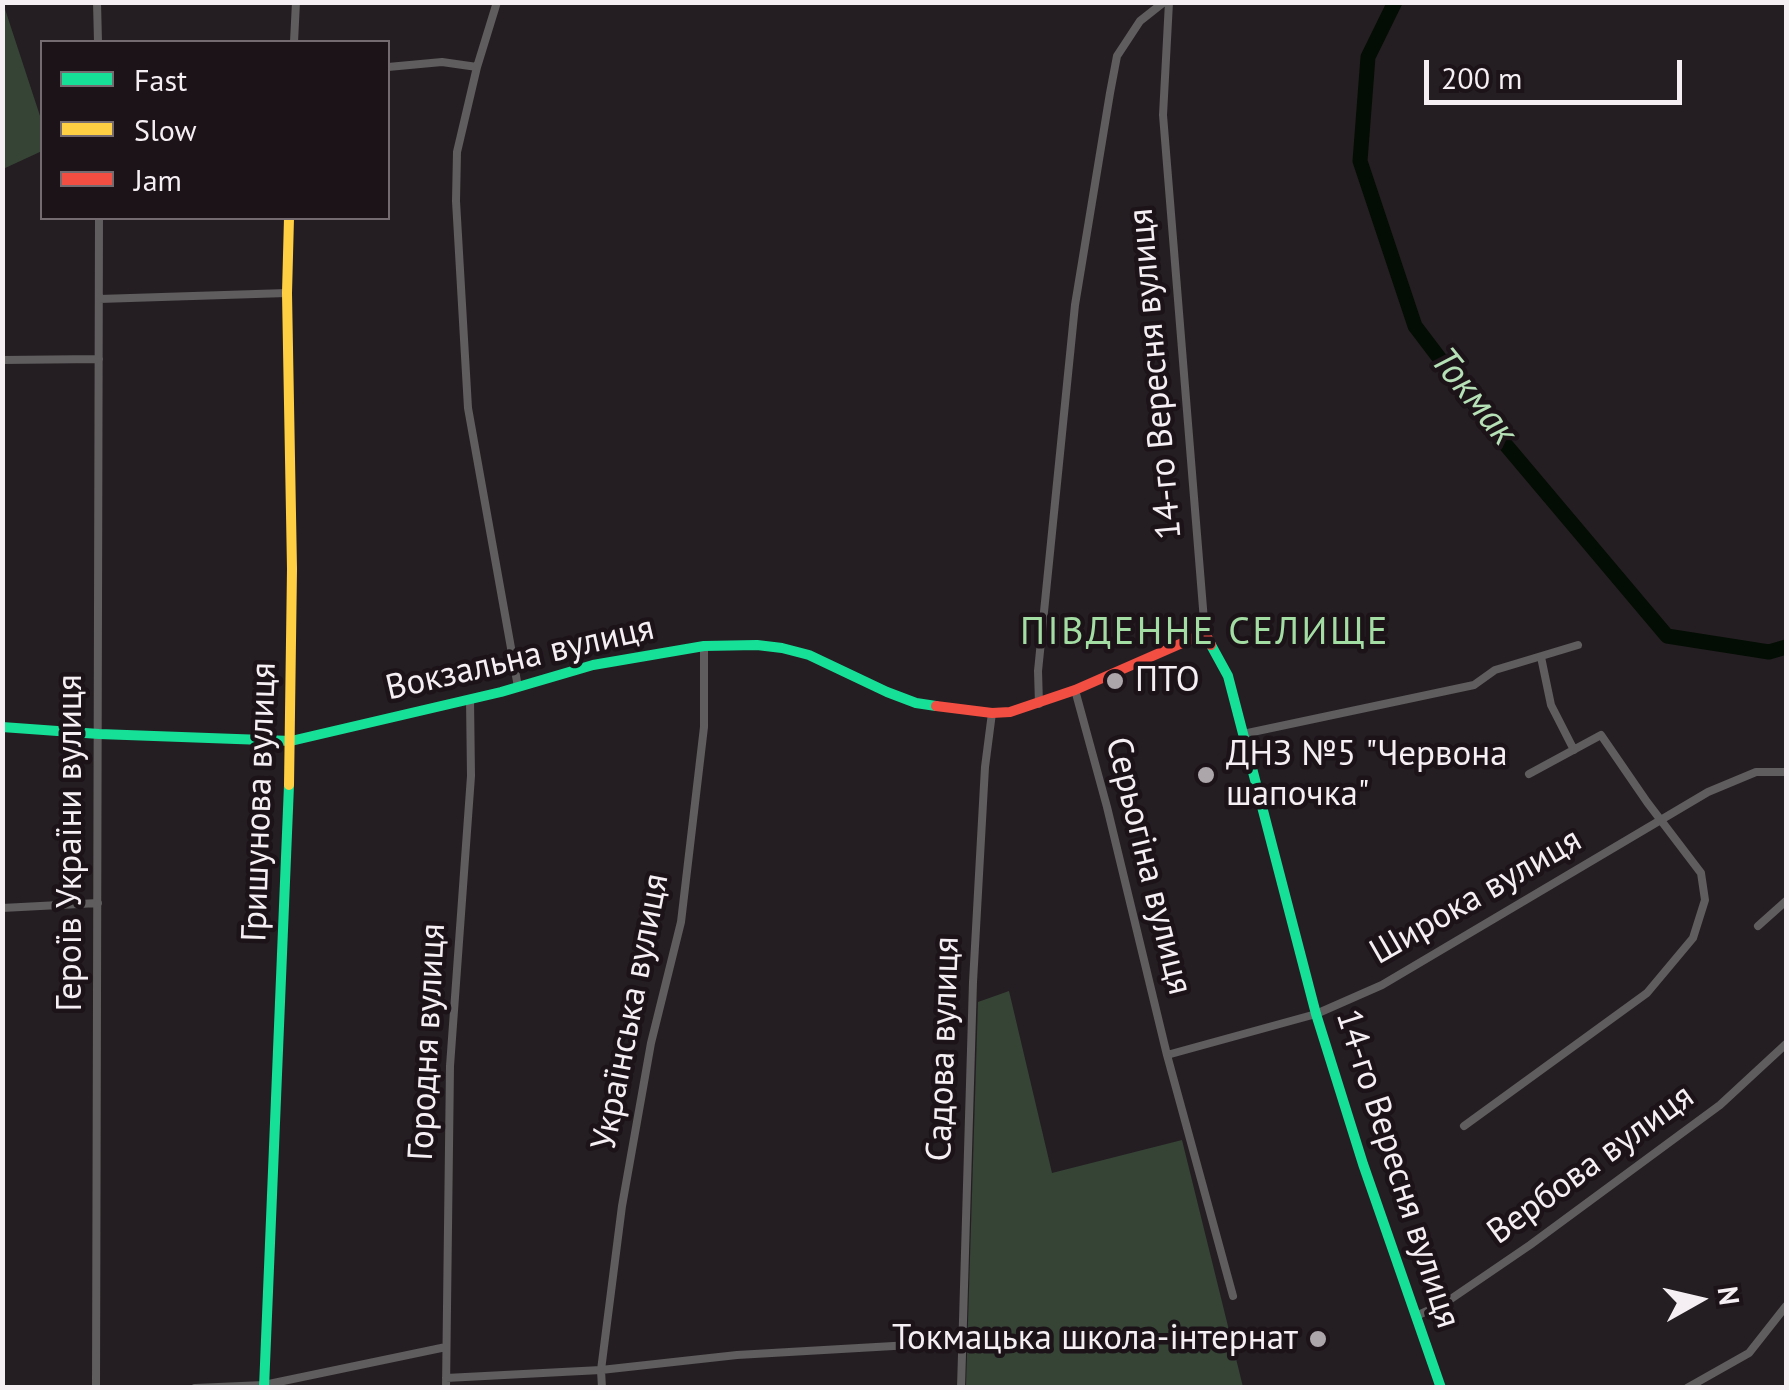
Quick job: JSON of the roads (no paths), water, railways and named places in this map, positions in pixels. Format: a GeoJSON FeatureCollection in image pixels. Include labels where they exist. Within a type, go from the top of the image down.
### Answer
{"type":"FeatureCollection","features":[{"type":"Feature","properties":{"kind":"street"},"geometry":{"type":"LineString","coordinates":[[97,2],[98,40]]}},
{"type":"Feature","properties":{"kind":"street"},"geometry":{"type":"LineString","coordinates":[[294,40],[296,2]]}},
{"type":"Feature","properties":{"kind":"street"},"geometry":{"type":"LineString","coordinates":[[497,2],[457,152],[456,201],[468,408],[518,687]]}},
{"type":"Feature","properties":{"kind":"street"},"geometry":{"type":"LineString","coordinates":[[1039,704],[1038,672],[1076,305],[1116,56],[1140,21],[1166,2]]}},
{"type":"Feature","properties":{"kind":"street","name":"14-го Вересня вулиця"},"geometry":{"type":"LineString","coordinates":[[1166,2],[1163,115],[1205,633],[1228,676],[1316,1014],[1441,1388]]}},
{"type":"Feature","properties":{"kind":"street"},"geometry":{"type":"LineString","coordinates":[[390,67],[442,62],[478,66]]}},
{"type":"Feature","properties":{"kind":"street","name":"Героїв України вулиця"},"geometry":{"type":"LineString","coordinates":[[96,1388],[99,220]]}},
{"type":"Feature","properties":{"kind":"street","name":"Гришунова вулиця"},"geometry":{"type":"LineString","coordinates":[[264,1386],[292,741],[289,220]]}},
{"type":"Feature","properties":{"kind":"street"},"geometry":{"type":"LineString","coordinates":[[99,299],[288,293]]}},
{"type":"Feature","properties":{"kind":"street"},"geometry":{"type":"LineString","coordinates":[[2,360],[99,359]]}},
{"type":"Feature","properties":{"kind":"street","name":"Вокзальна вулиця"},"geometry":{"type":"LineString","coordinates":[[2,727],[292,741],[593,665],[704,646],[758,644],[808,654],[916,703],[1010,712],[1076,690],[1205,633]]}},
{"type":"Feature","properties":{"kind":"street"},"geometry":{"type":"LineString","coordinates":[[1243,734],[1474,685],[1495,670],[1578,645]]}},
{"type":"Feature","properties":{"kind":"street","name":"Українська вулиця"},"geometry":{"type":"LineString","coordinates":[[602,1388],[625,1188],[651,1042],[681,922],[704,727],[704,646]]}},
{"type":"Feature","properties":{"kind":"street"},"geometry":{"type":"LineString","coordinates":[[1541,657],[1551,705],[1574,750]]}},
{"type":"Feature","properties":{"kind":"street","name":"Серьогіна вулиця"},"geometry":{"type":"LineString","coordinates":[[1076,690],[1167,1056],[1233,1296]]}},
{"type":"Feature","properties":{"kind":"street","name":"Городня вулиця"},"geometry":{"type":"LineString","coordinates":[[446,1383],[450,1066],[471,776],[470,699]]}},
{"type":"Feature","properties":{"kind":"street","name":"Садова вулиця"},"geometry":{"type":"LineString","coordinates":[[961,1388],[973,982],[985,767],[992,713]]}},
{"type":"Feature","properties":{"kind":"street"},"geometry":{"type":"LineString","coordinates":[[1464,1126],[1647,994],[1693,938],[1705,900],[1701,873],[1600,735],[1529,774]]}},
{"type":"Feature","properties":{"kind":"street","name":"Широка вулиця"},"geometry":{"type":"LineString","coordinates":[[1316,1014],[1382,985],[1708,792],[1756,772],[1786,772]]}},
{"type":"Feature","properties":{"kind":"street"},"geometry":{"type":"LineString","coordinates":[[1758,926],[1786,901]]}},
{"type":"Feature","properties":{"kind":"street"},"geometry":{"type":"LineString","coordinates":[[2,908],[98,903]]}},
{"type":"Feature","properties":{"kind":"street"},"geometry":{"type":"LineString","coordinates":[[1167,1056],[1316,1014]]}},
{"type":"Feature","properties":{"kind":"street","name":"Вербова вулиця"},"geometry":{"type":"LineString","coordinates":[[1416,1316],[1445,1303],[1530,1245],[1704,1117],[1786,1044]]}},
{"type":"Feature","properties":{"kind":"street"},"geometry":{"type":"LineString","coordinates":[[1687,1388],[1749,1353],[1786,1306]]}},
{"type":"Feature","properties":{"kind":"street"},"geometry":{"type":"LineString","coordinates":[[446,1383],[737,1356],[963,1342]]}},
{"type":"Feature","properties":{"kind":"street"},"geometry":{"type":"LineString","coordinates":[[195,1388],[264,1386],[446,1348]]}},
{"type":"Feature","properties":{"kind":"waterway","name":"Токмак"},"geometry":{"type":"LineString","coordinates":[[1395,2],[1368,57],[1360,161],[1415,326],[1500,438],[1667,636],[1769,652],[1786,647]]}},
{"type":"Feature","properties":{"kind":"place","name":"ПТО"},"geometry":{"type":"Point","coordinates":[1115,681]}},
{"type":"Feature","properties":{"kind":"place","name":"ДНЗ №5 \"Червона шапочка\""},"geometry":{"type":"Point","coordinates":[1206,775]}},
{"type":"Feature","properties":{"kind":"place","name":"Токмацька школа-інтернат"},"geometry":{"type":"Point","coordinates":[1318,1339]}},
{"type":"Feature","properties":{"kind":"district","name":"ПІВДЕННЕ СЕЛИЩЕ"},"geometry":{"type":"Point","coordinates":[1205,633]}}]}
